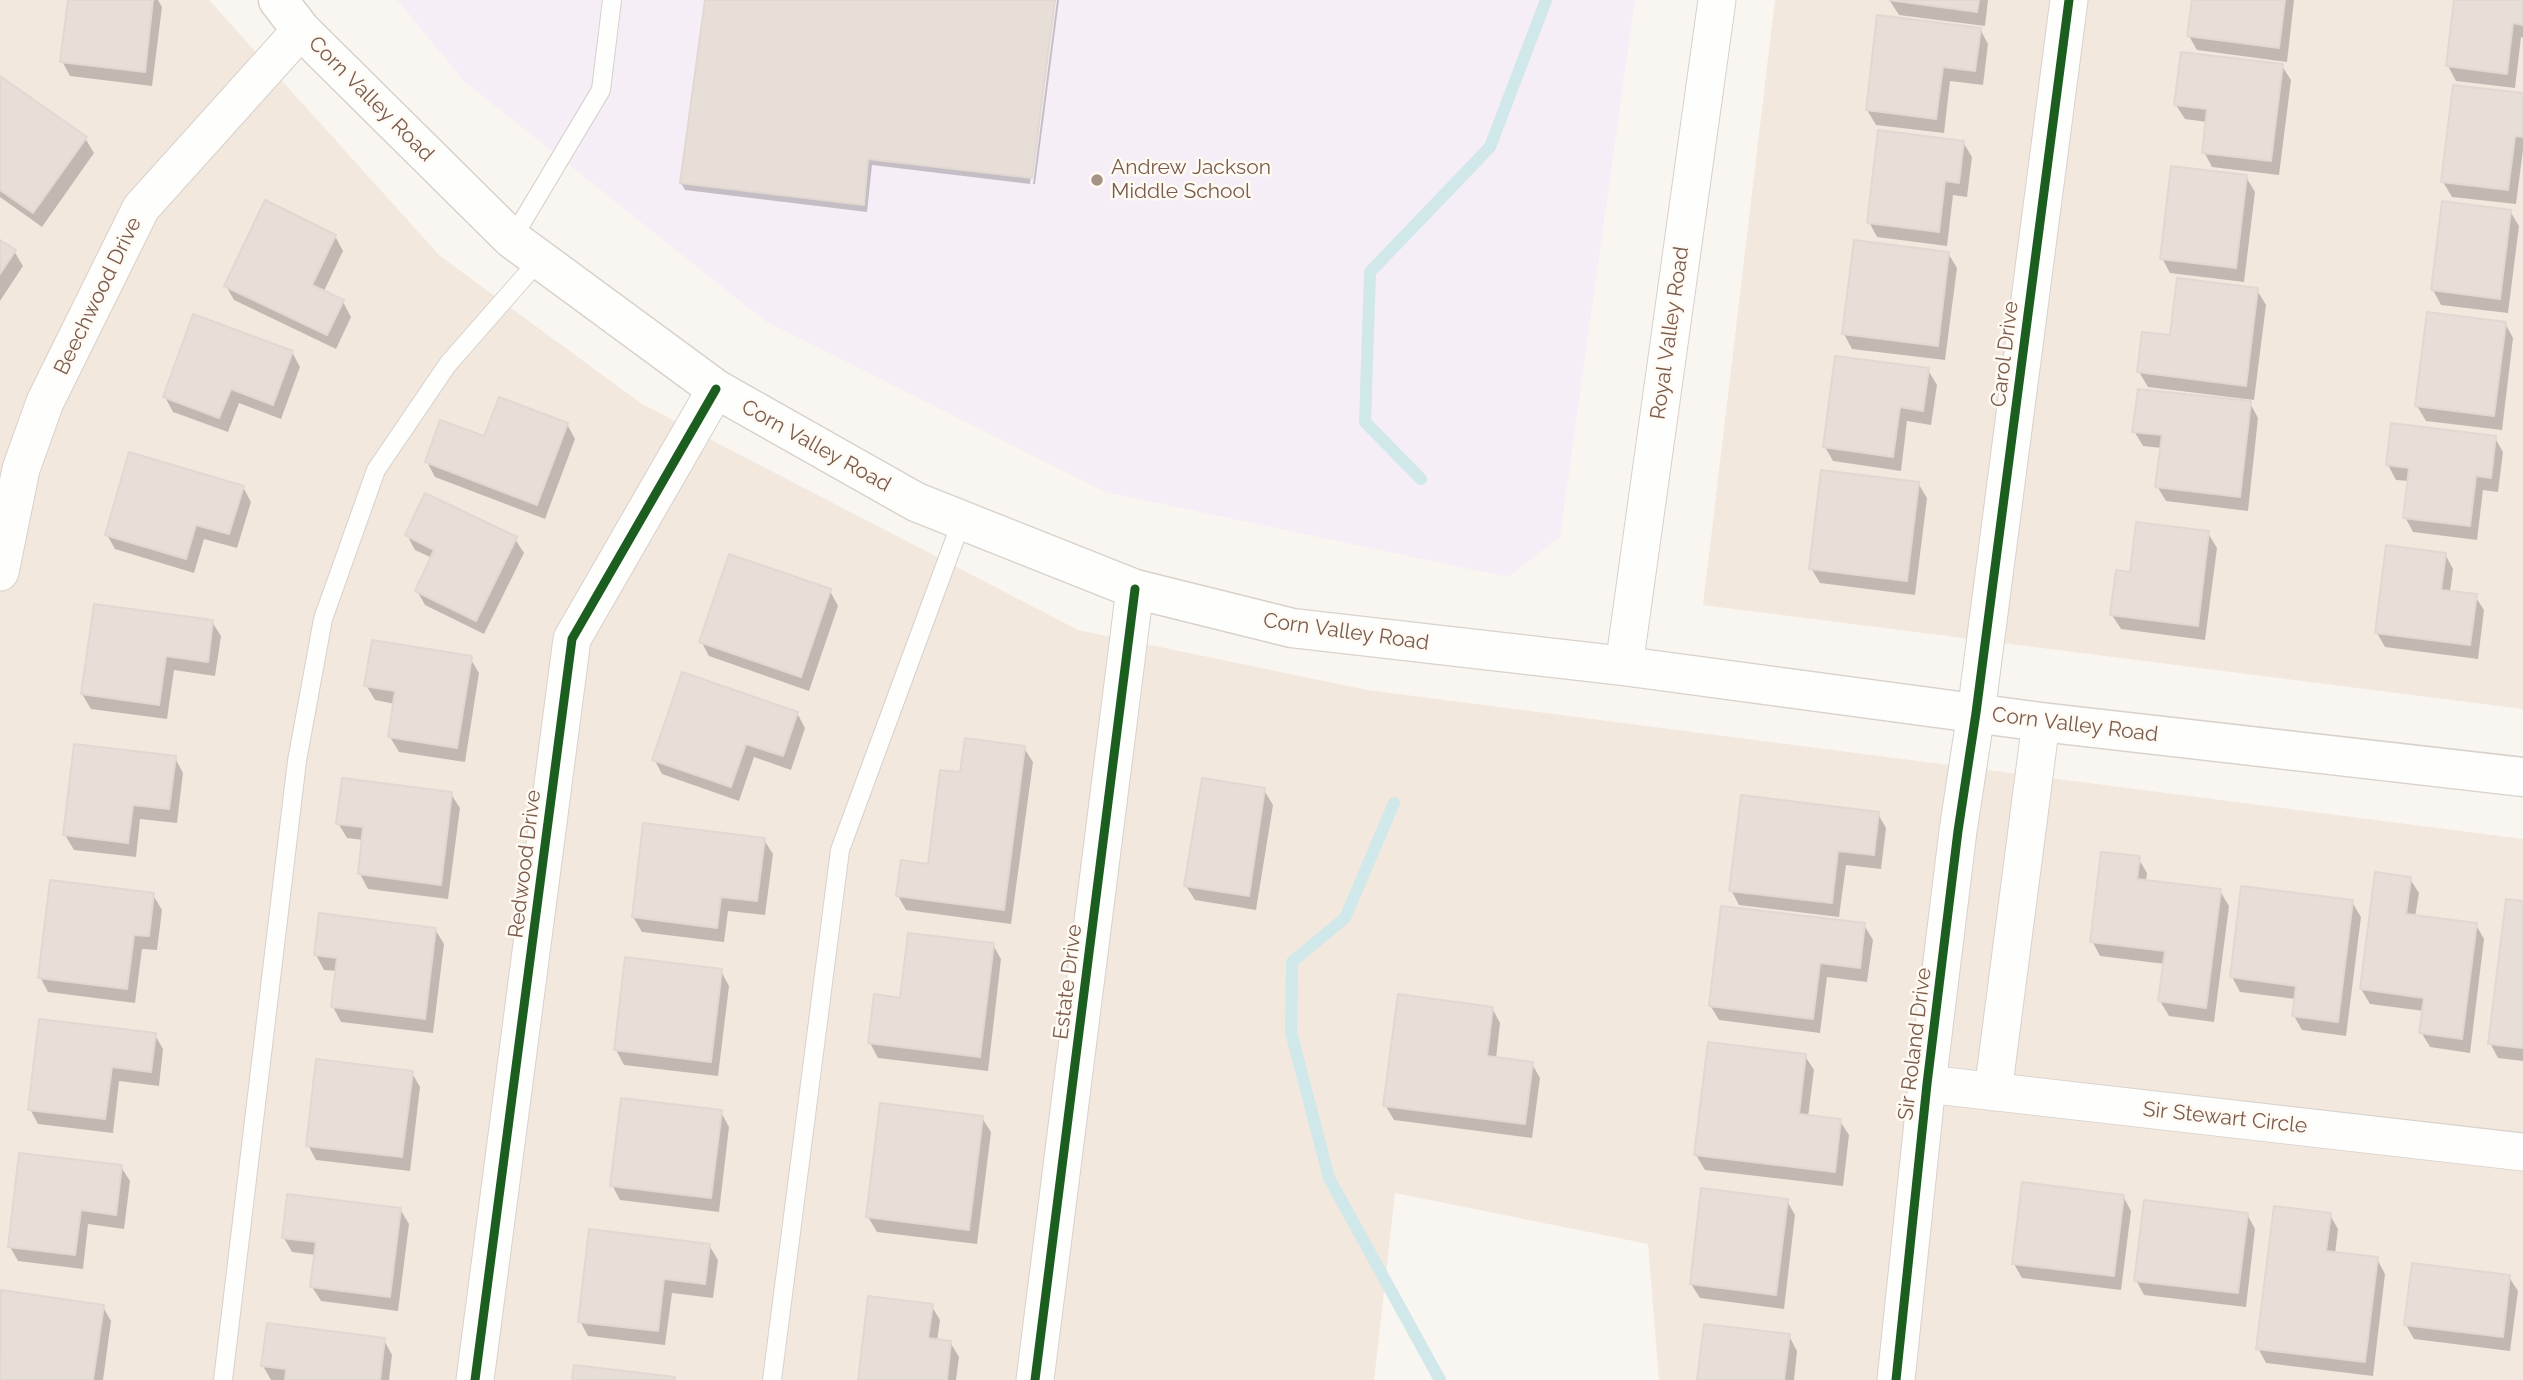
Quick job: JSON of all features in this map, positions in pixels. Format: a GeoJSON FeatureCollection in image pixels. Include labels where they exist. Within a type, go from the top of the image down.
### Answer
{"type":"FeatureCollection","features":[{"type":"Feature","properties":{"kind":"main road","name":"Corn Valley Road"},"geometry":{"type":"LineString","coordinates":[[278,0],[301,30],[526,249],[716,389],[916,502],[1135,589],[1292,628],[1624,666],[2041,722],[2523,777]]}},
{"type":"Feature","properties":{"kind":"street","name":"Royal Valley Road"},"geometry":{"type":"LineString","coordinates":[[1624,666],[1717,0]]}},
{"type":"Feature","properties":{"kind":"street","name":"Carol Drive"},"geometry":{"type":"LineString","coordinates":[[1976,713],[2069,0]]}},
{"type":"Feature","properties":{"kind":"street","name":"Beechwood Drive"},"geometry":{"type":"LineString","coordinates":[[0,572],[21,469],[45,402],[141,208],[301,30]]}},
{"type":"Feature","properties":{"kind":"street","name":"Redwood Drive"},"geometry":{"type":"LineString","coordinates":[[475,1380],[572,639],[716,389]]}},
{"type":"Feature","properties":{"kind":"street","name":"Estate Drive"},"geometry":{"type":"LineString","coordinates":[[1035,1380],[1135,589]]}},
{"type":"Feature","properties":{"kind":"street","name":"Sir Roland Drive"},"geometry":{"type":"LineString","coordinates":[[1896,1380],[1927,1084],[1958,831],[1976,713]]}},
{"type":"Feature","properties":{"kind":"street"},"geometry":{"type":"LineString","coordinates":[[1993,1091],[2041,722]]}},
{"type":"Feature","properties":{"kind":"street","name":"Sir Stewart Circle"},"geometry":{"type":"LineString","coordinates":[[1927,1084],[2523,1152]]}},
{"type":"Feature","properties":{"kind":"lane"},"geometry":{"type":"LineString","coordinates":[[223,1380],[297,761],[323,619],[376,470],[526,249],[601,90],[612,0]]}},
{"type":"Feature","properties":{"kind":"lane"},"geometry":{"type":"LineString","coordinates":[[772,1380],[840,850],[962,520]]}},
{"type":"Feature","properties":{"kind":"shaded area"},"geometry":{"type":"Polygon","coordinates":[[[0,0],[209,0],[440,256],[642,404],[1078,630],[1367,690],[2523,839],[2523,1380],[1659,1380],[1648,1244],[1395,1193],[1374,1380],[0,1380],[0,0]]]}},
{"type":"Feature","properties":{"kind":"shaded area","name":"Andrew Jackson Middle School"},"geometry":{"type":"Polygon","coordinates":[[[397,0],[1635,0],[1560,537],[1508,577],[1105,492],[765,321],[465,82],[397,0]]]}},
{"type":"Feature","properties":{"kind":"shaded area"},"geometry":{"type":"Polygon","coordinates":[[[1775,0],[2523,0],[2523,709],[1703,605],[1775,0]]]}},
{"type":"Feature","properties":{"kind":"building"},"geometry":{"type":"Polygon","coordinates":[[[68,0],[153,0],[145,72],[60,62],[68,0]]]}},
{"type":"Feature","properties":{"kind":"building"},"geometry":{"type":"Polygon","coordinates":[[[705,0],[1055,0],[1032,178],[868,159],[864,205],[680,183],[705,0]]]}},
{"type":"Feature","properties":{"kind":"building"},"geometry":{"type":"Polygon","coordinates":[[[1889,0],[1979,0],[1977,12],[1889,0]]]}},
{"type":"Feature","properties":{"kind":"building"},"geometry":{"type":"Polygon","coordinates":[[[2192,0],[2285,0],[2279,48],[2187,36],[2192,0]]]}},
{"type":"Feature","properties":{"kind":"building"},"geometry":{"type":"Polygon","coordinates":[[[2454,0],[2523,0],[2523,25],[2513,23],[2507,74],[2446,66],[2454,0]]]}},
{"type":"Feature","properties":{"kind":"building"},"geometry":{"type":"Polygon","coordinates":[[[1877,15],[1981,28],[1975,71],[1943,67],[1936,119],[1866,110],[1877,15]]]}},
{"type":"Feature","properties":{"kind":"building"},"geometry":{"type":"Polygon","coordinates":[[[2181,52],[2283,64],[2271,161],[2202,153],[2207,109],[2174,105],[2181,52]]]}},
{"type":"Feature","properties":{"kind":"building"},"geometry":{"type":"Polygon","coordinates":[[[0,76],[87,137],[33,213],[0,190],[0,76]]]}},
{"type":"Feature","properties":{"kind":"building"},"geometry":{"type":"Polygon","coordinates":[[[2453,85],[2523,93],[2523,137],[2515,136],[2508,190],[2441,182],[2453,85]]]}},
{"type":"Feature","properties":{"kind":"building"},"geometry":{"type":"Polygon","coordinates":[[[1878,130],[1964,141],[1959,183],[1945,181],[1939,232],[1867,223],[1878,130]]]}},
{"type":"Feature","properties":{"kind":"building"},"geometry":{"type":"Polygon","coordinates":[[[2171,166],[2247,175],[2236,268],[2160,259],[2171,166]]]}},
{"type":"Feature","properties":{"kind":"building"},"geometry":{"type":"Polygon","coordinates":[[[265,200],[336,235],[312,285],[344,300],[327,335],[224,286],[265,200]]]}},
{"type":"Feature","properties":{"kind":"building"},"geometry":{"type":"Polygon","coordinates":[[[2442,201],[2511,210],[2500,299],[2431,290],[2442,201]]]}},
{"type":"Feature","properties":{"kind":"building"},"geometry":{"type":"Polygon","coordinates":[[[0,240],[16,250],[0,274],[0,240]]]}},
{"type":"Feature","properties":{"kind":"building"},"geometry":{"type":"Polygon","coordinates":[[[1854,240],[1949,252],[1938,346],[1842,334],[1854,240]]]}},
{"type":"Feature","properties":{"kind":"building"},"geometry":{"type":"Polygon","coordinates":[[[2177,278],[2258,288],[2246,386],[2137,372],[2142,332],[2170,335],[2177,278]]]}},
{"type":"Feature","properties":{"kind":"building"},"geometry":{"type":"Polygon","coordinates":[[[2427,312],[2506,322],[2494,416],[2415,406],[2427,312]]]}},
{"type":"Feature","properties":{"kind":"building"},"geometry":{"type":"Polygon","coordinates":[[[193,314],[293,351],[273,405],[231,389],[219,418],[163,397],[193,314]]]}},
{"type":"Feature","properties":{"kind":"building"},"geometry":{"type":"Polygon","coordinates":[[[1835,356],[1929,368],[1923,411],[1900,407],[1893,457],[1823,447],[1835,356]]]}},
{"type":"Feature","properties":{"kind":"building"},"geometry":{"type":"Polygon","coordinates":[[[2138,389],[2251,401],[2240,497],[2155,487],[2162,435],[2132,432],[2138,389]]]}},
{"type":"Feature","properties":{"kind":"building"},"geometry":{"type":"Polygon","coordinates":[[[499,397],[568,423],[537,505],[425,462],[440,420],[484,436],[499,397]]]}},
{"type":"Feature","properties":{"kind":"building"},"geometry":{"type":"Polygon","coordinates":[[[2391,423],[2496,436],[2491,478],[2476,476],[2470,526],[2403,518],[2409,468],[2386,465],[2391,423]]]}},
{"type":"Feature","properties":{"kind":"building"},"geometry":{"type":"Polygon","coordinates":[[[129,452],[244,486],[229,534],[196,525],[186,559],[105,535],[129,452]]]}},
{"type":"Feature","properties":{"kind":"building"},"geometry":{"type":"Polygon","coordinates":[[[1821,470],[1919,482],[1907,581],[1809,569],[1821,470]]]}},
{"type":"Feature","properties":{"kind":"building"},"geometry":{"type":"Polygon","coordinates":[[[425,493],[517,537],[476,621],[415,591],[434,550],[405,535],[425,493]]]}},
{"type":"Feature","properties":{"kind":"building"},"geometry":{"type":"Polygon","coordinates":[[[2136,522],[2209,531],[2198,626],[2110,615],[2116,570],[2130,572],[2136,522]]]}},
{"type":"Feature","properties":{"kind":"building"},"geometry":{"type":"Polygon","coordinates":[[[2386,545],[2446,553],[2441,590],[2477,594],[2470,645],[2375,633],[2386,545]]]}},
{"type":"Feature","properties":{"kind":"building"},"geometry":{"type":"Polygon","coordinates":[[[729,554],[831,589],[801,677],[699,642],[729,554]]]}},
{"type":"Feature","properties":{"kind":"building"},"geometry":{"type":"Polygon","coordinates":[[[94,604],[213,620],[208,662],[166,656],[159,705],[81,694],[94,604]]]}},
{"type":"Feature","properties":{"kind":"building"},"geometry":{"type":"Polygon","coordinates":[[[372,640],[472,656],[457,748],[388,737],[395,691],[364,686],[372,640]]]}},
{"type":"Feature","properties":{"kind":"building"},"geometry":{"type":"Polygon","coordinates":[[[682,672],[798,712],[783,756],[746,744],[731,787],[652,760],[682,672]]]}},
{"type":"Feature","properties":{"kind":"building"},"geometry":{"type":"Polygon","coordinates":[[[965,738],[1025,746],[1004,910],[896,896],[901,860],[928,864],[940,770],[960,772],[965,738]]]}},
{"type":"Feature","properties":{"kind":"building"},"geometry":{"type":"Polygon","coordinates":[[[74,744],[176,756],[169,809],[133,805],[128,843],[63,835],[74,744]]]}},
{"type":"Feature","properties":{"kind":"building"},"geometry":{"type":"Polygon","coordinates":[[[342,778],[452,792],[441,885],[358,874],[363,827],[336,824],[342,778]]]}},
{"type":"Feature","properties":{"kind":"building"},"geometry":{"type":"Polygon","coordinates":[[[1202,778],[1265,788],[1249,896],[1184,886],[1202,778]]]}},
{"type":"Feature","properties":{"kind":"building"},"geometry":{"type":"Polygon","coordinates":[[[1741,795],[1879,812],[1874,855],[1838,851],[1832,903],[1729,891],[1741,795]]]}},
{"type":"Feature","properties":{"kind":"building"},"geometry":{"type":"Polygon","coordinates":[[[643,823],[765,838],[757,901],[721,897],[717,928],[632,917],[643,823]]]}},
{"type":"Feature","properties":{"kind":"building"},"geometry":{"type":"Polygon","coordinates":[[[2101,852],[2140,856],[2137,879],[2221,889],[2206,1008],[2158,1001],[2165,951],[2090,942],[2101,852]]]}},
{"type":"Feature","properties":{"kind":"building"},"geometry":{"type":"Polygon","coordinates":[[[2375,872],[2411,877],[2406,914],[2477,923],[2462,1039],[2419,1033],[2424,998],[2360,989],[2375,872]]]}},
{"type":"Feature","properties":{"kind":"building"},"geometry":{"type":"Polygon","coordinates":[[[50,880],[154,893],[149,936],[134,935],[127,989],[38,978],[50,880]]]}},
{"type":"Feature","properties":{"kind":"building"},"geometry":{"type":"Polygon","coordinates":[[[2241,886],[2353,900],[2338,1022],[2292,1016],[2296,986],[2230,977],[2241,886]]]}},
{"type":"Feature","properties":{"kind":"building"},"geometry":{"type":"Polygon","coordinates":[[[2506,899],[2523,901],[2523,1048],[2488,1044],[2506,899]]]}},
{"type":"Feature","properties":{"kind":"building"},"geometry":{"type":"Polygon","coordinates":[[[1721,906],[1865,923],[1860,968],[1820,963],[1813,1019],[1709,1006],[1721,906]]]}},
{"type":"Feature","properties":{"kind":"building"},"geometry":{"type":"Polygon","coordinates":[[[319,913],[436,928],[425,1019],[331,1007],[337,958],[314,955],[319,913]]]}},
{"type":"Feature","properties":{"kind":"building"},"geometry":{"type":"Polygon","coordinates":[[[908,933],[994,943],[980,1057],[868,1043],[874,994],[900,998],[908,933]]]}},
{"type":"Feature","properties":{"kind":"building"},"geometry":{"type":"Polygon","coordinates":[[[625,957],[722,969],[711,1062],[614,1050],[625,957]]]}},
{"type":"Feature","properties":{"kind":"building"},"geometry":{"type":"Polygon","coordinates":[[[1398,994],[1493,1007],[1487,1056],[1533,1062],[1525,1124],[1383,1106],[1398,994]]]}},
{"type":"Feature","properties":{"kind":"building"},"geometry":{"type":"Polygon","coordinates":[[[39,1019],[156,1033],[151,1072],[112,1067],[105,1119],[28,1110],[39,1019]]]}},
{"type":"Feature","properties":{"kind":"building"},"geometry":{"type":"Polygon","coordinates":[[[1708,1042],[1806,1054],[1799,1114],[1841,1119],[1835,1172],[1694,1155],[1708,1042]]]}},
{"type":"Feature","properties":{"kind":"building"},"geometry":{"type":"Polygon","coordinates":[[[316,1059],[413,1071],[402,1157],[306,1146],[316,1059]]]}},
{"type":"Feature","properties":{"kind":"building"},"geometry":{"type":"Polygon","coordinates":[[[621,1098],[722,1110],[711,1198],[610,1186],[621,1098]]]}},
{"type":"Feature","properties":{"kind":"building"},"geometry":{"type":"Polygon","coordinates":[[[880,1103],[983,1116],[969,1230],[866,1217],[880,1103]]]}},
{"type":"Feature","properties":{"kind":"building"},"geometry":{"type":"Polygon","coordinates":[[[19,1153],[122,1165],[116,1215],[81,1210],[75,1255],[8,1247],[19,1153]]]}},
{"type":"Feature","properties":{"kind":"building"},"geometry":{"type":"Polygon","coordinates":[[[2022,1182],[2124,1195],[2114,1276],[2012,1264],[2022,1182]]]}},
{"type":"Feature","properties":{"kind":"building"},"geometry":{"type":"Polygon","coordinates":[[[1701,1188],[1788,1199],[1776,1295],[1690,1284],[1701,1188]]]}},
{"type":"Feature","properties":{"kind":"building"},"geometry":{"type":"Polygon","coordinates":[[[287,1194],[401,1208],[390,1297],[310,1287],[316,1242],[282,1238],[287,1194]]]}},
{"type":"Feature","properties":{"kind":"building"},"geometry":{"type":"Polygon","coordinates":[[[2144,1200],[2248,1213],[2238,1293],[2134,1281],[2144,1200]]]}},
{"type":"Feature","properties":{"kind":"building"},"geometry":{"type":"Polygon","coordinates":[[[2274,1206],[2331,1213],[2326,1251],[2378,1257],[2365,1362],[2256,1349],[2274,1206]]]}},
{"type":"Feature","properties":{"kind":"building"},"geometry":{"type":"Polygon","coordinates":[[[589,1229],[710,1244],[705,1284],[664,1279],[658,1331],[578,1322],[589,1229]]]}},
{"type":"Feature","properties":{"kind":"building"},"geometry":{"type":"Polygon","coordinates":[[[2412,1263],[2510,1275],[2503,1337],[2404,1325],[2412,1263]]]}},
{"type":"Feature","properties":{"kind":"building"},"geometry":{"type":"Polygon","coordinates":[[[1,1290],[104,1305],[93,1380],[0,1380],[1,1290]]]}},
{"type":"Feature","properties":{"kind":"building"},"geometry":{"type":"Polygon","coordinates":[[[868,1296],[933,1304],[928,1338],[951,1341],[947,1380],[858,1380],[868,1296]]]}},
{"type":"Feature","properties":{"kind":"building"},"geometry":{"type":"Polygon","coordinates":[[[267,1323],[385,1338],[380,1380],[285,1380],[286,1369],[261,1366],[267,1323]]]}},
{"type":"Feature","properties":{"kind":"building"},"geometry":{"type":"Polygon","coordinates":[[[1704,1324],[1790,1334],[1784,1380],[1697,1380],[1704,1324]]]}},
{"type":"Feature","properties":{"kind":"building"},"geometry":{"type":"Polygon","coordinates":[[[574,1365],[675,1377],[675,1380],[572,1380],[574,1365]]]}},
{"type":"Feature","properties":{"kind":"waterway"},"geometry":{"type":"LineString","coordinates":[[1421,479],[1365,422],[1370,272],[1490,147],[1546,0]]}},
{"type":"Feature","properties":{"kind":"waterway"},"geometry":{"type":"LineString","coordinates":[[1394,803],[1345,918],[1292,962],[1291,1032],[1329,1178],[1440,1380]]}},
{"type":"Feature","properties":{"kind":"cycle path"},"geometry":{"type":"LineString","coordinates":[[1896,1380],[1927,1084],[1958,831],[1976,713],[2069,0]]}},
{"type":"Feature","properties":{"kind":"cycle path"},"geometry":{"type":"LineString","coordinates":[[475,1380],[572,639],[716,389]]}},
{"type":"Feature","properties":{"kind":"cycle path"},"geometry":{"type":"LineString","coordinates":[[1035,1380],[1135,589]]}},
{"type":"Feature","properties":{"kind":"place","name":"Andrew Jackson Middle School"},"geometry":{"type":"Point","coordinates":[1097,180]}}]}
